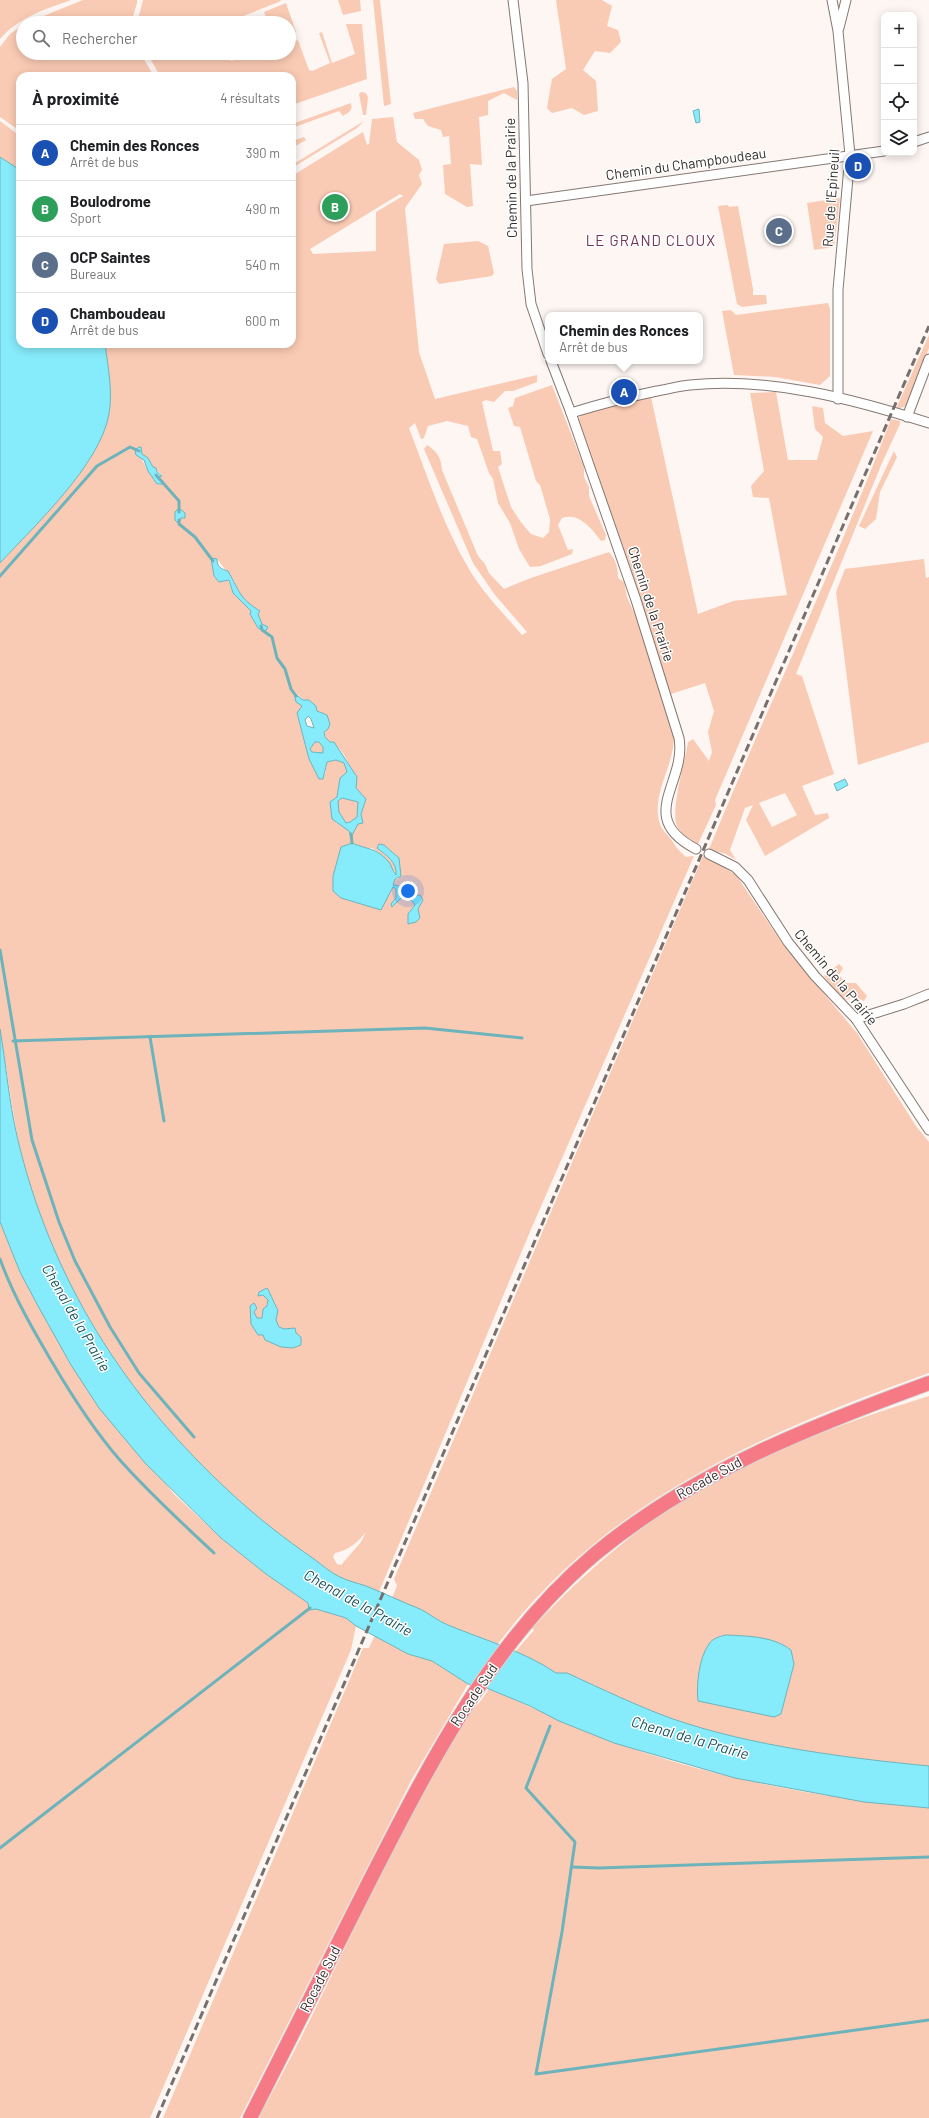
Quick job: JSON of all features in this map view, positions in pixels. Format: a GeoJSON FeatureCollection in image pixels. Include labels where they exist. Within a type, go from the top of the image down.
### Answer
{"type":"FeatureCollection","features":[{"type":"Feature","properties":{"kind":"highway","name":"Rocade Sud"},"geometry":{"type":"LineString","coordinates":[[250,2118],[428,1768],[464,1707],[530,1619],[562,1585],[594,1555],[696,1483],[760,1450],[850,1412],[929,1383]]}},
{"type":"Feature","properties":{"kind":"highway","name":"Rocade Sud"},"geometry":{"type":"LineString","coordinates":[[850,1412],[929,1389]]}},
{"type":"Feature","properties":{"kind":"street","name":"Chemin de la Prairie"},"geometry":{"type":"LineString","coordinates":[[513,0],[523,83],[527,269],[531,304],[545,345]]}},
{"type":"Feature","properties":{"kind":"street","name":"Rue de l'Epineuil"},"geometry":{"type":"LineString","coordinates":[[832,0],[838,31],[850,156],[838,290],[838,399]]}},
{"type":"Feature","properties":{"kind":"street"},"geometry":{"type":"LineString","coordinates":[[838,31],[846,0]]}},
{"type":"Feature","properties":{"kind":"street"},"geometry":{"type":"LineString","coordinates":[[917,141],[929,137]]}},
{"type":"Feature","properties":{"kind":"street","name":"Chemin du Champboudeau"},"geometry":{"type":"LineString","coordinates":[[526,201],[881,151]]}},
{"type":"Feature","properties":{"kind":"street"},"geometry":{"type":"LineString","coordinates":[[907,416],[929,359]]}},
{"type":"Feature","properties":{"kind":"street","name":"Chemin de la Prairie"},"geometry":{"type":"LineString","coordinates":[[552,364],[572,413],[636,600],[679,738],[680,753],[667,800],[667,819],[678,838],[696,849]]}},
{"type":"Feature","properties":{"kind":"street"},"geometry":{"type":"LineString","coordinates":[[572,413],[608,401],[689,385],[742,383],[789,389],[838,399],[907,416],[929,424]]}},
{"type":"Feature","properties":{"kind":"street","name":"Chemin de la Prairie"},"geometry":{"type":"LineString","coordinates":[[709,854],[725,861],[742,873],[788,942],[814,976],[856,1020],[929,1130]]}},
{"type":"Feature","properties":{"kind":"street"},"geometry":{"type":"LineString","coordinates":[[856,1020],[929,994]]}},
{"type":"Feature","properties":{"kind":"shaded area"},"geometry":{"type":"Polygon","coordinates":[[[0,0],[71,0],[30,16],[16,16],[16,24],[0,39],[0,0]]]}},
{"type":"Feature","properties":{"kind":"shaded area"},"geometry":{"type":"Polygon","coordinates":[[[83,0],[137,0],[133,16],[43,16],[83,0]]]}},
{"type":"Feature","properties":{"kind":"shaded area"},"geometry":{"type":"Polygon","coordinates":[[[143,0],[281,1],[244,16],[139,16],[143,0]]]}},
{"type":"Feature","properties":{"kind":"shaded area"},"geometry":{"type":"Polygon","coordinates":[[[338,0],[360,0],[361,11],[343,15],[338,0]]]}},
{"type":"Feature","properties":{"kind":"shaded area"},"geometry":{"type":"Polygon","coordinates":[[[373,0],[380,0],[391,104],[384,106],[373,0]]]}},
{"type":"Feature","properties":{"kind":"shaded area"},"geometry":{"type":"Polygon","coordinates":[[[556,0],[602,0],[612,6],[607,26],[618,30],[621,42],[610,53],[595,51],[583,70],[596,81],[598,111],[584,115],[572,108],[552,113],[547,108],[552,79],[566,69],[556,0]]]}},
{"type":"Feature","properties":{"kind":"shaded area"},"geometry":{"type":"Polygon","coordinates":[[[286,3],[290,16],[265,16],[264,12],[286,3]]]}},
{"type":"Feature","properties":{"kind":"shaded area"},"geometry":{"type":"Polygon","coordinates":[[[346,24],[362,24],[367,79],[296,104],[296,72],[158,72],[151,60],[296,60],[296,41],[298,40],[309,70],[312,71],[330,63],[319,33],[322,32],[332,63],[355,54],[346,24]]]}},
{"type":"Feature","properties":{"kind":"shaded area"},"geometry":{"type":"Polygon","coordinates":[[[16,30],[16,60],[144,60],[152,72],[16,72],[16,128],[0,117],[0,47],[10,34],[16,30]]]}},
{"type":"Feature","properties":{"kind":"shaded area"},"geometry":{"type":"Polygon","coordinates":[[[514,87],[517,91],[517,100],[504,93],[488,101],[488,115],[479,117],[482,165],[470,164],[473,206],[467,207],[445,194],[443,165],[451,164],[449,136],[443,137],[441,130],[428,126],[423,119],[415,119],[413,113],[514,87]]]}},
{"type":"Feature","properties":{"kind":"shaded area"},"geometry":{"type":"Polygon","coordinates":[[[361,92],[366,93],[368,97],[366,115],[363,115],[359,94],[361,92]]]}},
{"type":"Feature","properties":{"kind":"shaded area"},"geometry":{"type":"Polygon","coordinates":[[[351,103],[351,110],[343,116],[339,111],[296,127],[296,123],[351,103]]]}},
{"type":"Feature","properties":{"kind":"shaded area"},"geometry":{"type":"Polygon","coordinates":[[[393,117],[397,142],[419,160],[422,170],[419,175],[422,184],[405,208],[419,352],[435,399],[537,375],[537,382],[513,391],[505,391],[494,402],[486,400],[482,402],[493,451],[500,451],[502,464],[498,467],[511,507],[531,534],[543,538],[549,532],[550,519],[540,485],[536,481],[520,427],[514,426],[508,408],[513,406],[515,398],[552,385],[584,467],[584,477],[589,487],[589,496],[606,535],[605,540],[601,541],[589,527],[579,519],[574,517],[562,518],[558,525],[568,550],[573,549],[572,554],[541,566],[530,567],[519,549],[510,523],[498,503],[493,479],[489,473],[477,439],[471,437],[468,426],[447,421],[428,426],[424,438],[421,439],[415,423],[409,428],[451,535],[469,569],[494,603],[522,635],[527,632],[495,595],[473,563],[424,449],[427,445],[434,450],[440,459],[442,470],[478,556],[485,564],[489,573],[504,589],[528,579],[609,552],[616,564],[618,578],[624,582],[627,597],[635,615],[674,735],[671,757],[658,802],[660,824],[663,830],[686,857],[694,856],[532,1227],[379,1592],[336,1576],[258,1517],[219,1482],[183,1445],[149,1406],[118,1365],[91,1322],[66,1276],[45,1229],[23,1160],[0,1029],[0,563],[47,513],[80,474],[103,433],[109,414],[110,405],[110,379],[106,348],[296,348],[296,174],[363,132],[367,145],[369,144],[372,119],[393,117]],[[400,194],[310,249],[313,254],[376,251],[376,212],[403,196],[400,194]],[[141,447],[136,449],[150,475],[160,485],[161,481],[158,477],[162,475],[153,467],[148,458],[142,454],[141,447]],[[217,559],[214,576],[219,582],[228,580],[233,593],[251,611],[258,628],[265,632],[258,614],[260,611],[246,602],[237,591],[234,581],[217,559]],[[297,694],[302,706],[297,713],[309,759],[325,775],[327,762],[336,760],[344,763],[347,772],[337,797],[336,823],[349,831],[351,836],[358,824],[366,799],[356,788],[357,777],[344,755],[326,737],[325,726],[327,716],[317,711],[297,694]],[[352,843],[333,876],[333,891],[392,887],[396,889],[396,898],[392,907],[403,896],[412,901],[415,905],[408,914],[408,924],[420,918],[414,896],[399,886],[393,885],[395,879],[398,879],[399,858],[384,845],[379,845],[377,848],[393,863],[397,875],[378,852],[372,848],[364,848],[352,843]],[[264,1290],[259,1292],[258,1296],[266,1296],[268,1300],[267,1307],[263,1309],[262,1318],[257,1318],[255,1316],[254,1303],[251,1324],[284,1329],[279,1327],[275,1320],[278,1310],[274,1305],[270,1294],[264,1290]],[[366,1532],[352,1546],[335,1553],[333,1557],[337,1564],[341,1565],[361,1542],[366,1532]]]}},
{"type":"Feature","properties":{"kind":"shaded area"},"geometry":{"type":"Polygon","coordinates":[[[0,121],[16,133],[16,167],[0,157],[0,121]]]}},
{"type":"Feature","properties":{"kind":"shaded area"},"geometry":{"type":"Polygon","coordinates":[[[364,121],[357,128],[296,166],[296,163],[364,121]]]}},
{"type":"Feature","properties":{"kind":"shaded area"},"geometry":{"type":"Polygon","coordinates":[[[304,137],[306,140],[296,146],[296,140],[304,137]]]}},
{"type":"Feature","properties":{"kind":"shaded area"},"geometry":{"type":"Polygon","coordinates":[[[840,198],[834,247],[814,250],[807,203],[840,198]]]}},
{"type":"Feature","properties":{"kind":"shaded area"},"geometry":{"type":"Polygon","coordinates":[[[728,205],[729,207],[738,206],[753,295],[766,295],[767,304],[742,307],[737,304],[718,206],[728,205]]]}},
{"type":"Feature","properties":{"kind":"shaded area"},"geometry":{"type":"Polygon","coordinates":[[[478,241],[488,246],[494,273],[492,276],[439,284],[436,279],[444,244],[478,241]]]}},
{"type":"Feature","properties":{"kind":"shaded area"},"geometry":{"type":"Polygon","coordinates":[[[828,303],[830,309],[830,376],[820,385],[775,377],[734,375],[722,311],[731,310],[736,315],[828,303]]]}},
{"type":"Feature","properties":{"kind":"shaded area"},"geometry":{"type":"Polygon","coordinates":[[[929,335],[929,348],[907,406],[896,409],[929,335]]]}},
{"type":"Feature","properties":{"kind":"shaded area"},"geometry":{"type":"Polygon","coordinates":[[[776,392],[788,460],[817,460],[823,437],[815,429],[812,406],[823,408],[825,423],[843,436],[873,431],[715,800],[716,805],[698,844],[684,834],[677,826],[675,809],[688,742],[693,739],[709,761],[712,752],[708,732],[714,711],[705,683],[671,694],[578,419],[584,412],[651,397],[698,614],[733,601],[787,595],[769,498],[753,497],[751,486],[764,471],[750,393],[776,392]]]}},
{"type":"Feature","properties":{"kind":"shaded area"},"geometry":{"type":"Polygon","coordinates":[[[891,419],[900,421],[796,674],[802,676],[834,774],[802,786],[815,815],[828,813],[829,818],[765,856],[746,820],[753,805],[745,808],[730,850],[736,860],[726,854],[709,849],[870,473],[891,419]],[[785,793],[759,803],[772,827],[797,815],[785,793]]]}},
{"type":"Feature","properties":{"kind":"shaded area"},"geometry":{"type":"Polygon","coordinates":[[[894,451],[897,457],[880,492],[876,519],[865,529],[859,526],[894,451]]]}},
{"type":"Feature","properties":{"kind":"shaded area"},"geometry":{"type":"Polygon","coordinates":[[[924,559],[926,578],[929,577],[929,742],[858,765],[836,592],[845,569],[924,559]]]}},
{"type":"Feature","properties":{"kind":"shaded area"},"geometry":{"type":"Polygon","coordinates":[[[315,742],[319,742],[323,747],[323,753],[312,752],[310,749],[315,742]]]}},
{"type":"Feature","properties":{"kind":"shaded area"},"geometry":{"type":"Polygon","coordinates":[[[341,798],[358,802],[357,817],[350,822],[346,823],[339,812],[338,801],[341,798]]]}},
{"type":"Feature","properties":{"kind":"shaded area"},"geometry":{"type":"Polygon","coordinates":[[[703,856],[706,856],[736,875],[784,946],[857,1033],[916,1126],[929,1142],[929,1373],[868,1395],[808,1420],[749,1447],[692,1477],[638,1511],[587,1549],[540,1594],[498,1644],[447,1625],[423,1611],[392,1598],[397,1586],[394,1579],[703,856]]]}},
{"type":"Feature","properties":{"kind":"shaded area"},"geometry":{"type":"Polygon","coordinates":[[[839,964],[843,968],[839,975],[846,983],[856,983],[867,996],[864,1001],[856,997],[844,1000],[824,976],[839,964]]]}},
{"type":"Feature","properties":{"kind":"shaded area"},"geometry":{"type":"Polygon","coordinates":[[[0,1222],[20,1272],[71,1365],[174,1494],[221,1538],[266,1574],[316,1609],[346,1618],[356,1626],[351,1650],[150,2118],[0,2118],[0,1222]]]}},
{"type":"Feature","properties":{"kind":"shaded area"},"geometry":{"type":"Polygon","coordinates":[[[929,1396],[929,1766],[833,1755],[734,1737],[673,1719],[646,1709],[567,1673],[556,1673],[515,1652],[534,1630],[532,1628],[572,1587],[638,1531],[686,1498],[736,1470],[763,1457],[845,1424],[929,1396]]]}},
{"type":"Feature","properties":{"kind":"shaded area"},"geometry":{"type":"Polygon","coordinates":[[[375,1635],[408,1654],[432,1661],[468,1684],[412,1779],[240,2118],[163,2118],[363,1648],[369,1648],[375,1635]]]}},
{"type":"Feature","properties":{"kind":"shaded area"},"geometry":{"type":"Polygon","coordinates":[[[489,1689],[598,1736],[691,1767],[769,1785],[849,1799],[929,1808],[929,2118],[258,2118],[305,2030],[378,1879],[411,1815],[470,1711],[479,1703],[489,1689]]]}},
{"type":"Feature","properties":{"kind":"water"},"geometry":{"type":"Polygon","coordinates":[[[699,109],[700,122],[696,123],[693,111],[699,109]]]}},
{"type":"Feature","properties":{"kind":"water"},"geometry":{"type":"Polygon","coordinates":[[[0,157],[16,167],[16,348],[106,348],[110,379],[110,405],[109,414],[103,433],[80,474],[47,513],[0,563],[0,157]]]}},
{"type":"Feature","properties":{"kind":"water"},"geometry":{"type":"Polygon","coordinates":[[[141,447],[142,454],[148,458],[153,467],[156,468],[157,472],[162,476],[158,477],[163,481],[163,484],[157,484],[148,471],[144,460],[136,455],[135,450],[141,447]]]}},
{"type":"Feature","properties":{"kind":"water"},"geometry":{"type":"Polygon","coordinates":[[[179,508],[185,513],[185,518],[181,518],[179,524],[175,520],[175,512],[179,508]]]}},
{"type":"Feature","properties":{"kind":"water"},"geometry":{"type":"Polygon","coordinates":[[[211,558],[217,559],[219,566],[228,571],[244,598],[260,611],[258,614],[262,624],[268,627],[265,632],[258,628],[250,614],[251,611],[233,593],[229,580],[219,582],[214,576],[211,558]]]}},
{"type":"Feature","properties":{"kind":"water"},"geometry":{"type":"Polygon","coordinates":[[[294,693],[303,700],[309,700],[316,706],[317,711],[327,715],[330,724],[328,729],[324,732],[325,737],[330,742],[334,742],[357,777],[356,788],[366,799],[361,814],[363,823],[358,824],[351,837],[349,831],[332,819],[330,802],[337,797],[340,778],[347,772],[344,763],[336,760],[327,762],[323,779],[319,779],[309,759],[297,713],[302,706],[296,702],[294,693]],[[308,716],[305,720],[307,726],[314,728],[311,719],[308,716]],[[315,742],[310,749],[312,752],[323,753],[323,747],[319,742],[315,742]],[[342,798],[338,801],[339,812],[346,823],[357,817],[358,802],[342,798]]]}},
{"type":"Feature","properties":{"kind":"water"},"geometry":{"type":"Polygon","coordinates":[[[845,779],[848,785],[837,791],[834,784],[845,779]]]}},
{"type":"Feature","properties":{"kind":"water"},"geometry":{"type":"Polygon","coordinates":[[[352,843],[379,853],[389,863],[396,875],[395,866],[393,863],[377,848],[379,844],[384,845],[399,858],[401,876],[395,879],[393,885],[399,886],[414,896],[420,895],[423,900],[418,909],[420,918],[416,922],[408,924],[408,914],[415,905],[412,901],[403,896],[392,907],[391,904],[396,898],[396,889],[393,887],[381,910],[341,898],[333,891],[333,876],[341,847],[352,843]]]}},
{"type":"Feature","properties":{"kind":"water","name":"Chenal de la Prairie"},"geometry":{"type":"Polygon","coordinates":[[[0,1029],[14,1123],[31,1188],[49,1238],[71,1286],[97,1332],[126,1375],[158,1417],[193,1456],[232,1494],[272,1528],[340,1577],[366,1586],[420,1609],[448,1625],[531,1658],[556,1673],[567,1673],[673,1719],[734,1737],[767,1744],[833,1755],[929,1766],[929,1808],[864,1802],[735,1778],[614,1743],[559,1721],[530,1706],[489,1689],[468,1684],[432,1661],[408,1654],[356,1626],[346,1618],[316,1609],[309,1610],[308,1603],[266,1574],[221,1538],[145,1463],[99,1408],[71,1365],[20,1272],[0,1222],[0,1029]]]}},
{"type":"Feature","properties":{"kind":"water"},"geometry":{"type":"Polygon","coordinates":[[[267,1288],[278,1310],[276,1320],[279,1327],[284,1329],[295,1328],[296,1333],[301,1337],[301,1345],[293,1348],[281,1347],[265,1340],[263,1335],[258,1335],[251,1324],[250,1306],[254,1303],[257,1308],[254,1312],[257,1318],[262,1318],[263,1309],[267,1306],[268,1300],[263,1295],[258,1296],[259,1292],[267,1288]]]}},
{"type":"Feature","properties":{"kind":"water"},"geometry":{"type":"Polygon","coordinates":[[[725,1635],[751,1636],[768,1639],[784,1645],[791,1650],[794,1664],[781,1714],[774,1717],[698,1701],[697,1688],[703,1656],[712,1640],[725,1635]]]}},
{"type":"Feature","properties":{"kind":"waterway"},"geometry":{"type":"LineString","coordinates":[[0,576],[97,466],[130,447],[139,451]]}},
{"type":"Feature","properties":{"kind":"waterway"},"geometry":{"type":"LineString","coordinates":[[156,475],[179,501],[179,512]]}},
{"type":"Feature","properties":{"kind":"waterway"},"geometry":{"type":"LineString","coordinates":[[179,520],[179,524],[195,537],[213,561]]}},
{"type":"Feature","properties":{"kind":"waterway"},"geometry":{"type":"LineString","coordinates":[[261,626],[262,630],[272,637],[277,658],[285,669],[291,689],[296,696]]}},
{"type":"Feature","properties":{"kind":"waterway"},"geometry":{"type":"LineString","coordinates":[[351,834],[352,843]]}},
{"type":"Feature","properties":{"kind":"waterway"},"geometry":{"type":"LineString","coordinates":[[0,950],[32,1140],[59,1222],[75,1261],[110,1327],[139,1373],[194,1437]]}},
{"type":"Feature","properties":{"kind":"waterway"},"geometry":{"type":"LineString","coordinates":[[13,1041],[425,1028],[522,1038]]}},
{"type":"Feature","properties":{"kind":"waterway"},"geometry":{"type":"LineString","coordinates":[[150,1037],[164,1121]]}},
{"type":"Feature","properties":{"kind":"waterway"},"geometry":{"type":"LineString","coordinates":[[0,1259],[11,1286],[30,1324],[67,1387],[109,1448],[142,1484],[214,1553]]}},
{"type":"Feature","properties":{"kind":"waterway"},"geometry":{"type":"LineString","coordinates":[[0,1848],[310,1608]]}},
{"type":"Feature","properties":{"kind":"waterway"},"geometry":{"type":"LineString","coordinates":[[550,1726],[526,1788],[575,1842],[562,1932],[536,2074],[929,2020]]}},
{"type":"Feature","properties":{"kind":"waterway"},"geometry":{"type":"LineString","coordinates":[[572,1867],[599,1868],[929,1857]]}},
{"type":"Feature","properties":{"kind":"railway"},"geometry":{"type":"LineString","coordinates":[[157,2118],[929,326]]}},
{"type":"Feature","properties":{"kind":"place","name":"Chamboudeau"},"geometry":{"type":"Point","coordinates":[858,166]}},
{"type":"Feature","properties":{"kind":"place","name":"Boulodrome"},"geometry":{"type":"Point","coordinates":[335,207]}},
{"type":"Feature","properties":{"kind":"place","name":"OCP Saintes"},"geometry":{"type":"Point","coordinates":[779,231]}},
{"type":"Feature","properties":{"kind":"place","name":"Chemin des Ronces"},"geometry":{"type":"Point","coordinates":[624,392]}},
{"type":"Feature","properties":{"kind":"district","name":"LE GRAND CLOUX"},"geometry":{"type":"Point","coordinates":[651,241]}}]}
